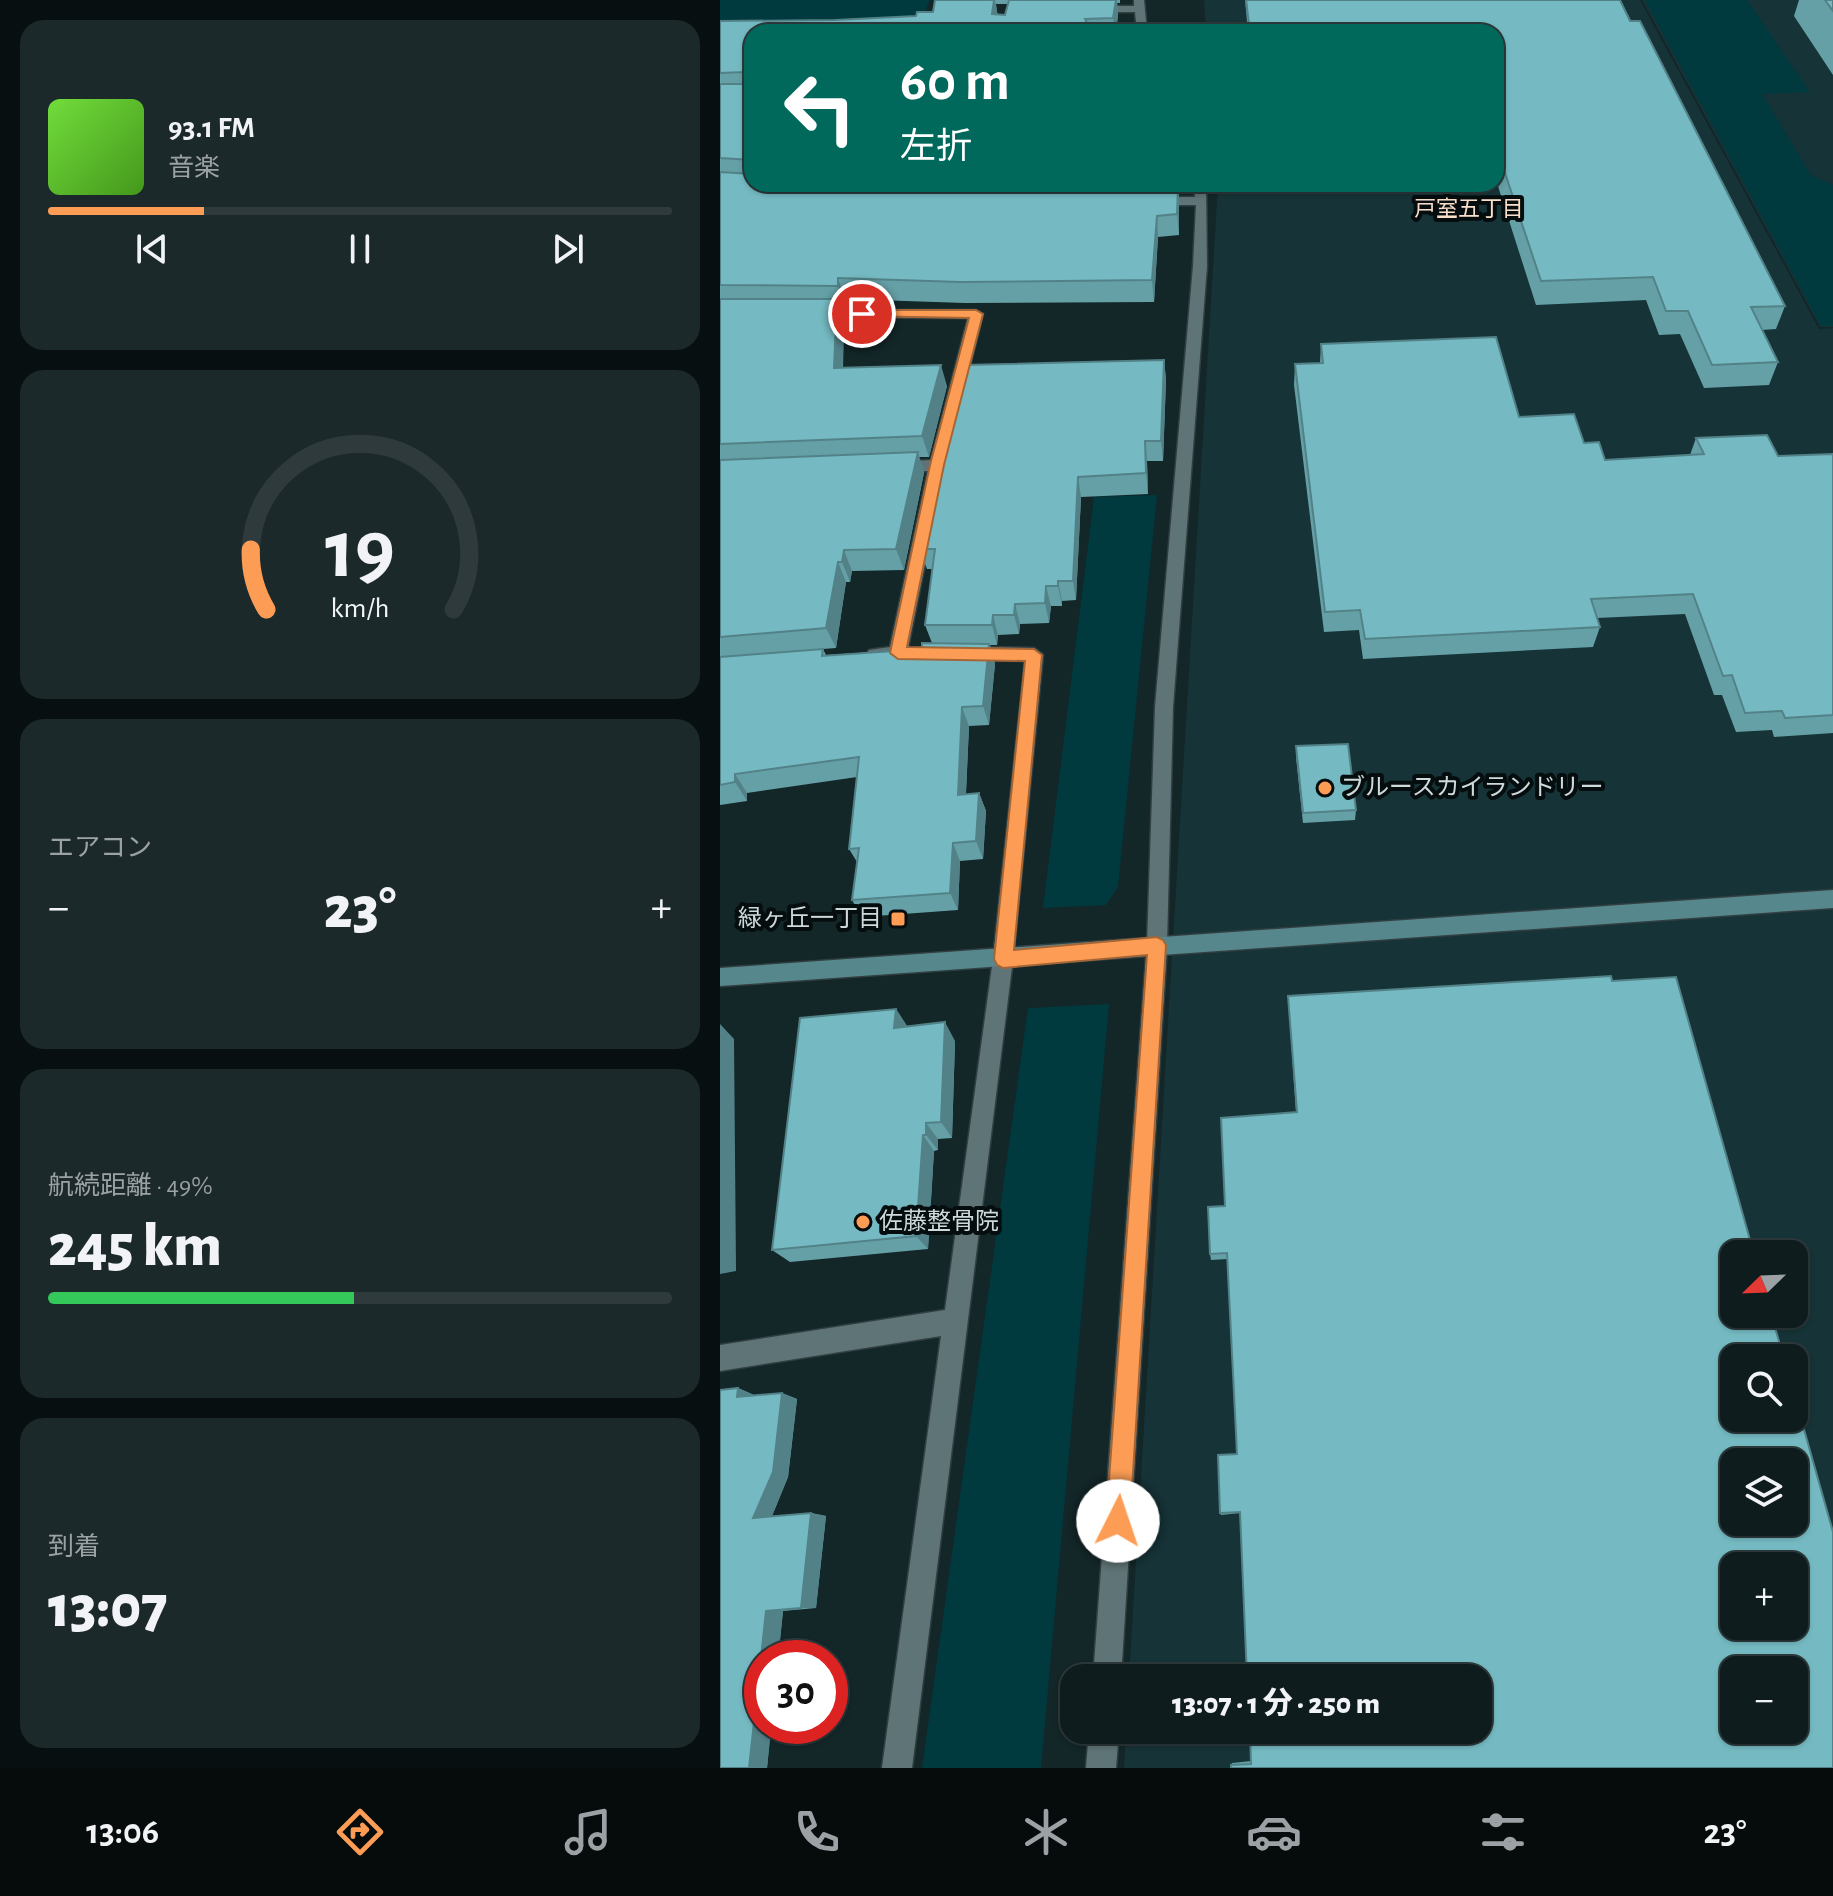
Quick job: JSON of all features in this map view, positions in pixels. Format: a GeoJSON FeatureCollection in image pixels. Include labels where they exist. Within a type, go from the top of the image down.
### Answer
{"type":"FeatureCollection","features":[{"type":"Feature","properties":{"kind":"street"},"geometry":{"type":"LineString","coordinates":[[1081,9],[1140,4],[1141,24]]}},
{"type":"Feature","properties":{"kind":"street"},"geometry":{"type":"LineString","coordinates":[[1108,1664],[1157,945],[1164,707],[1200,266],[1201,192],[1142,201]]}},
{"type":"Feature","properties":{"kind":"street"},"geometry":{"type":"LineString","coordinates":[[805,314],[976,314],[937,465],[906,653],[854,657]]}},
{"type":"Feature","properties":{"kind":"street"},"geometry":{"type":"LineString","coordinates":[[875,467],[937,465]]}},
{"type":"Feature","properties":{"kind":"street"},"geometry":{"type":"LineString","coordinates":[[897,1768],[1003,959],[1034,655],[943,654]]}},
{"type":"Feature","properties":{"kind":"street"},"geometry":{"type":"LineString","coordinates":[[720,977],[1833,899]]}},
{"type":"Feature","properties":{"kind":"street"},"geometry":{"type":"LineString","coordinates":[[720,1358],[956,1321]]}},
{"type":"Feature","properties":{"kind":"street"},"geometry":{"type":"LineString","coordinates":[[1101,1768],[1103,1744]]}},
{"type":"Feature","properties":{"kind":"shaded area"},"geometry":{"type":"Polygon","coordinates":[[[720,0],[930,0],[924,15],[903,21],[720,23],[720,0]]]}},
{"type":"Feature","properties":{"kind":"shaded area"},"geometry":{"type":"Polygon","coordinates":[[[1204,0],[1640,0],[1819,329],[1833,328],[1833,1768],[1124,1768],[1125,1744],[1492,1744],[1492,1664],[1130,1664],[1218,192],[1504,192],[1504,24],[1206,24],[1204,0]]]}},
{"type":"Feature","properties":{"kind":"shaded area"},"geometry":{"type":"Polygon","coordinates":[[[1642,0],[1833,0],[1833,327],[1820,327],[1642,0]]]}},
{"type":"Feature","properties":{"kind":"shaded area"},"geometry":{"type":"Polygon","coordinates":[[[1645,0],[1747,0],[1810,92],[1762,94],[1811,175],[1833,185],[1833,326],[1821,326],[1645,0]]]}},
{"type":"Feature","properties":{"kind":"shaded area"},"geometry":{"type":"Polygon","coordinates":[[[1157,495],[1118,887],[1106,905],[1043,908],[1094,497],[1157,495]]]}},
{"type":"Feature","properties":{"kind":"shaded area"},"geometry":{"type":"Polygon","coordinates":[[[1109,1004],[1041,1768],[922,1768],[1028,1008],[1109,1004]]]}},
{"type":"Feature","properties":{"kind":"building"},"geometry":{"type":"Polygon","coordinates":[[[935,0],[994,0],[992,14],[1005,15],[1009,0],[1116,0],[1113,18],[1085,19],[1088,24],[744,24],[744,72],[720,73],[720,21],[835,20],[916,16],[917,12],[933,12],[935,0]]]}},
{"type":"Feature","properties":{"kind":"building"},"geometry":{"type":"Polygon","coordinates":[[[1246,0],[1620,0],[1630,21],[1640,21],[1785,306],[1751,307],[1778,362],[1712,365],[1688,311],[1666,311],[1653,277],[1541,281],[1504,170],[1504,24],[1249,24],[1246,0]]]}},
{"type":"Feature","properties":{"kind":"building"},"geometry":{"type":"Polygon","coordinates":[[[1825,0],[1833,0],[1833,11],[1825,0]]]}},
{"type":"Feature","properties":{"kind":"building"},"geometry":{"type":"Polygon","coordinates":[[[720,84],[744,84],[744,160],[720,158],[720,84]]]}},
{"type":"Feature","properties":{"kind":"building"},"geometry":{"type":"Polygon","coordinates":[[[720,172],[744,174],[744,192],[1178,192],[1177,214],[1157,216],[1152,280],[960,282],[838,278],[838,286],[720,285],[720,172]]]}},
{"type":"Feature","properties":{"kind":"building"},"geometry":{"type":"Polygon","coordinates":[[[720,299],[837,299],[834,368],[941,365],[922,436],[720,444],[720,299]]]}},
{"type":"Feature","properties":{"kind":"building"},"geometry":{"type":"Polygon","coordinates":[[[1496,337],[1519,417],[1574,414],[1584,443],[1599,442],[1605,460],[1704,454],[1696,438],[1767,435],[1778,456],[1833,454],[1833,715],[1785,718],[1782,711],[1745,713],[1732,675],[1723,676],[1693,594],[1591,599],[1600,627],[1365,639],[1360,610],[1325,612],[1295,364],[1323,363],[1321,344],[1496,337]]]}},
{"type":"Feature","properties":{"kind":"building"},"geometry":{"type":"Polygon","coordinates":[[[1164,360],[1161,441],[1145,441],[1146,473],[1078,477],[1073,581],[1058,581],[1058,586],[1046,586],[1045,603],[1015,604],[1014,615],[993,615],[992,625],[925,625],[935,549],[920,549],[963,365],[1164,360]]]}},
{"type":"Feature","properties":{"kind":"building"},"geometry":{"type":"Polygon","coordinates":[[[918,452],[896,549],[844,550],[842,562],[838,562],[826,628],[720,637],[720,460],[918,452]]]}},
{"type":"Feature","properties":{"kind":"building"},"geometry":{"type":"Polygon","coordinates":[[[922,643],[989,644],[983,706],[962,707],[958,795],[979,793],[976,841],[953,843],[950,893],[852,900],[859,848],[849,849],[859,757],[735,774],[735,782],[720,785],[720,657],[823,649],[822,656],[922,649],[922,643]]]}},
{"type":"Feature","properties":{"kind":"building","name":"ブルースカイランドリー"},"geometry":{"type":"Polygon","coordinates":[[[1348,744],[1356,810],[1303,813],[1296,746],[1348,744]]]}},
{"type":"Feature","properties":{"kind":"building"},"geometry":{"type":"Polygon","coordinates":[[[1611,976],[1612,981],[1676,977],[1750,1240],[1720,1240],[1720,1328],[1775,1328],[1780,1344],[1720,1344],[1720,1432],[1805,1432],[1833,1532],[1833,1768],[1231,1768],[1231,1765],[1251,1764],[1250,1744],[1492,1744],[1492,1664],[1246,1664],[1240,1512],[1220,1513],[1218,1455],[1237,1454],[1227,1253],[1210,1254],[1208,1207],[1225,1206],[1221,1118],[1297,1112],[1288,996],[1611,976]]]}},
{"type":"Feature","properties":{"kind":"building"},"geometry":{"type":"Polygon","coordinates":[[[896,1009],[894,1028],[945,1022],[941,1122],[926,1123],[926,1135],[923,1135],[916,1236],[772,1250],[800,1018],[896,1009]]]}},
{"type":"Feature","properties":{"kind":"building"},"geometry":{"type":"Polygon","coordinates":[[[738,1388],[737,1397],[782,1393],[773,1472],[753,1518],[811,1513],[801,1608],[766,1611],[763,1640],[744,1640],[744,1744],[752,1744],[749,1768],[720,1768],[720,1390],[738,1388]]]}},
{"type":"Feature","properties":{"kind":"place","name":"ブルースカイランドリー"},"geometry":{"type":"Point","coordinates":[1325,788]}},
{"type":"Feature","properties":{"kind":"place","name":"緑ヶ丘一丁目"},"geometry":{"type":"Point","coordinates":[898,919]}},
{"type":"Feature","properties":{"kind":"place","name":"佐藤整骨院"},"geometry":{"type":"Point","coordinates":[863,1222]}},
{"type":"Feature","properties":{"kind":"district","name":"戸室五丁目"},"geometry":{"type":"Point","coordinates":[1469,209]}},
{"type":"Feature","properties":{"kind":"route"},"geometry":{"type":"LineString","coordinates":[[862,314],[976,314],[937,465],[898,653],[1034,655],[1003,959],[1157,945],[1118,1521]]}}]}
